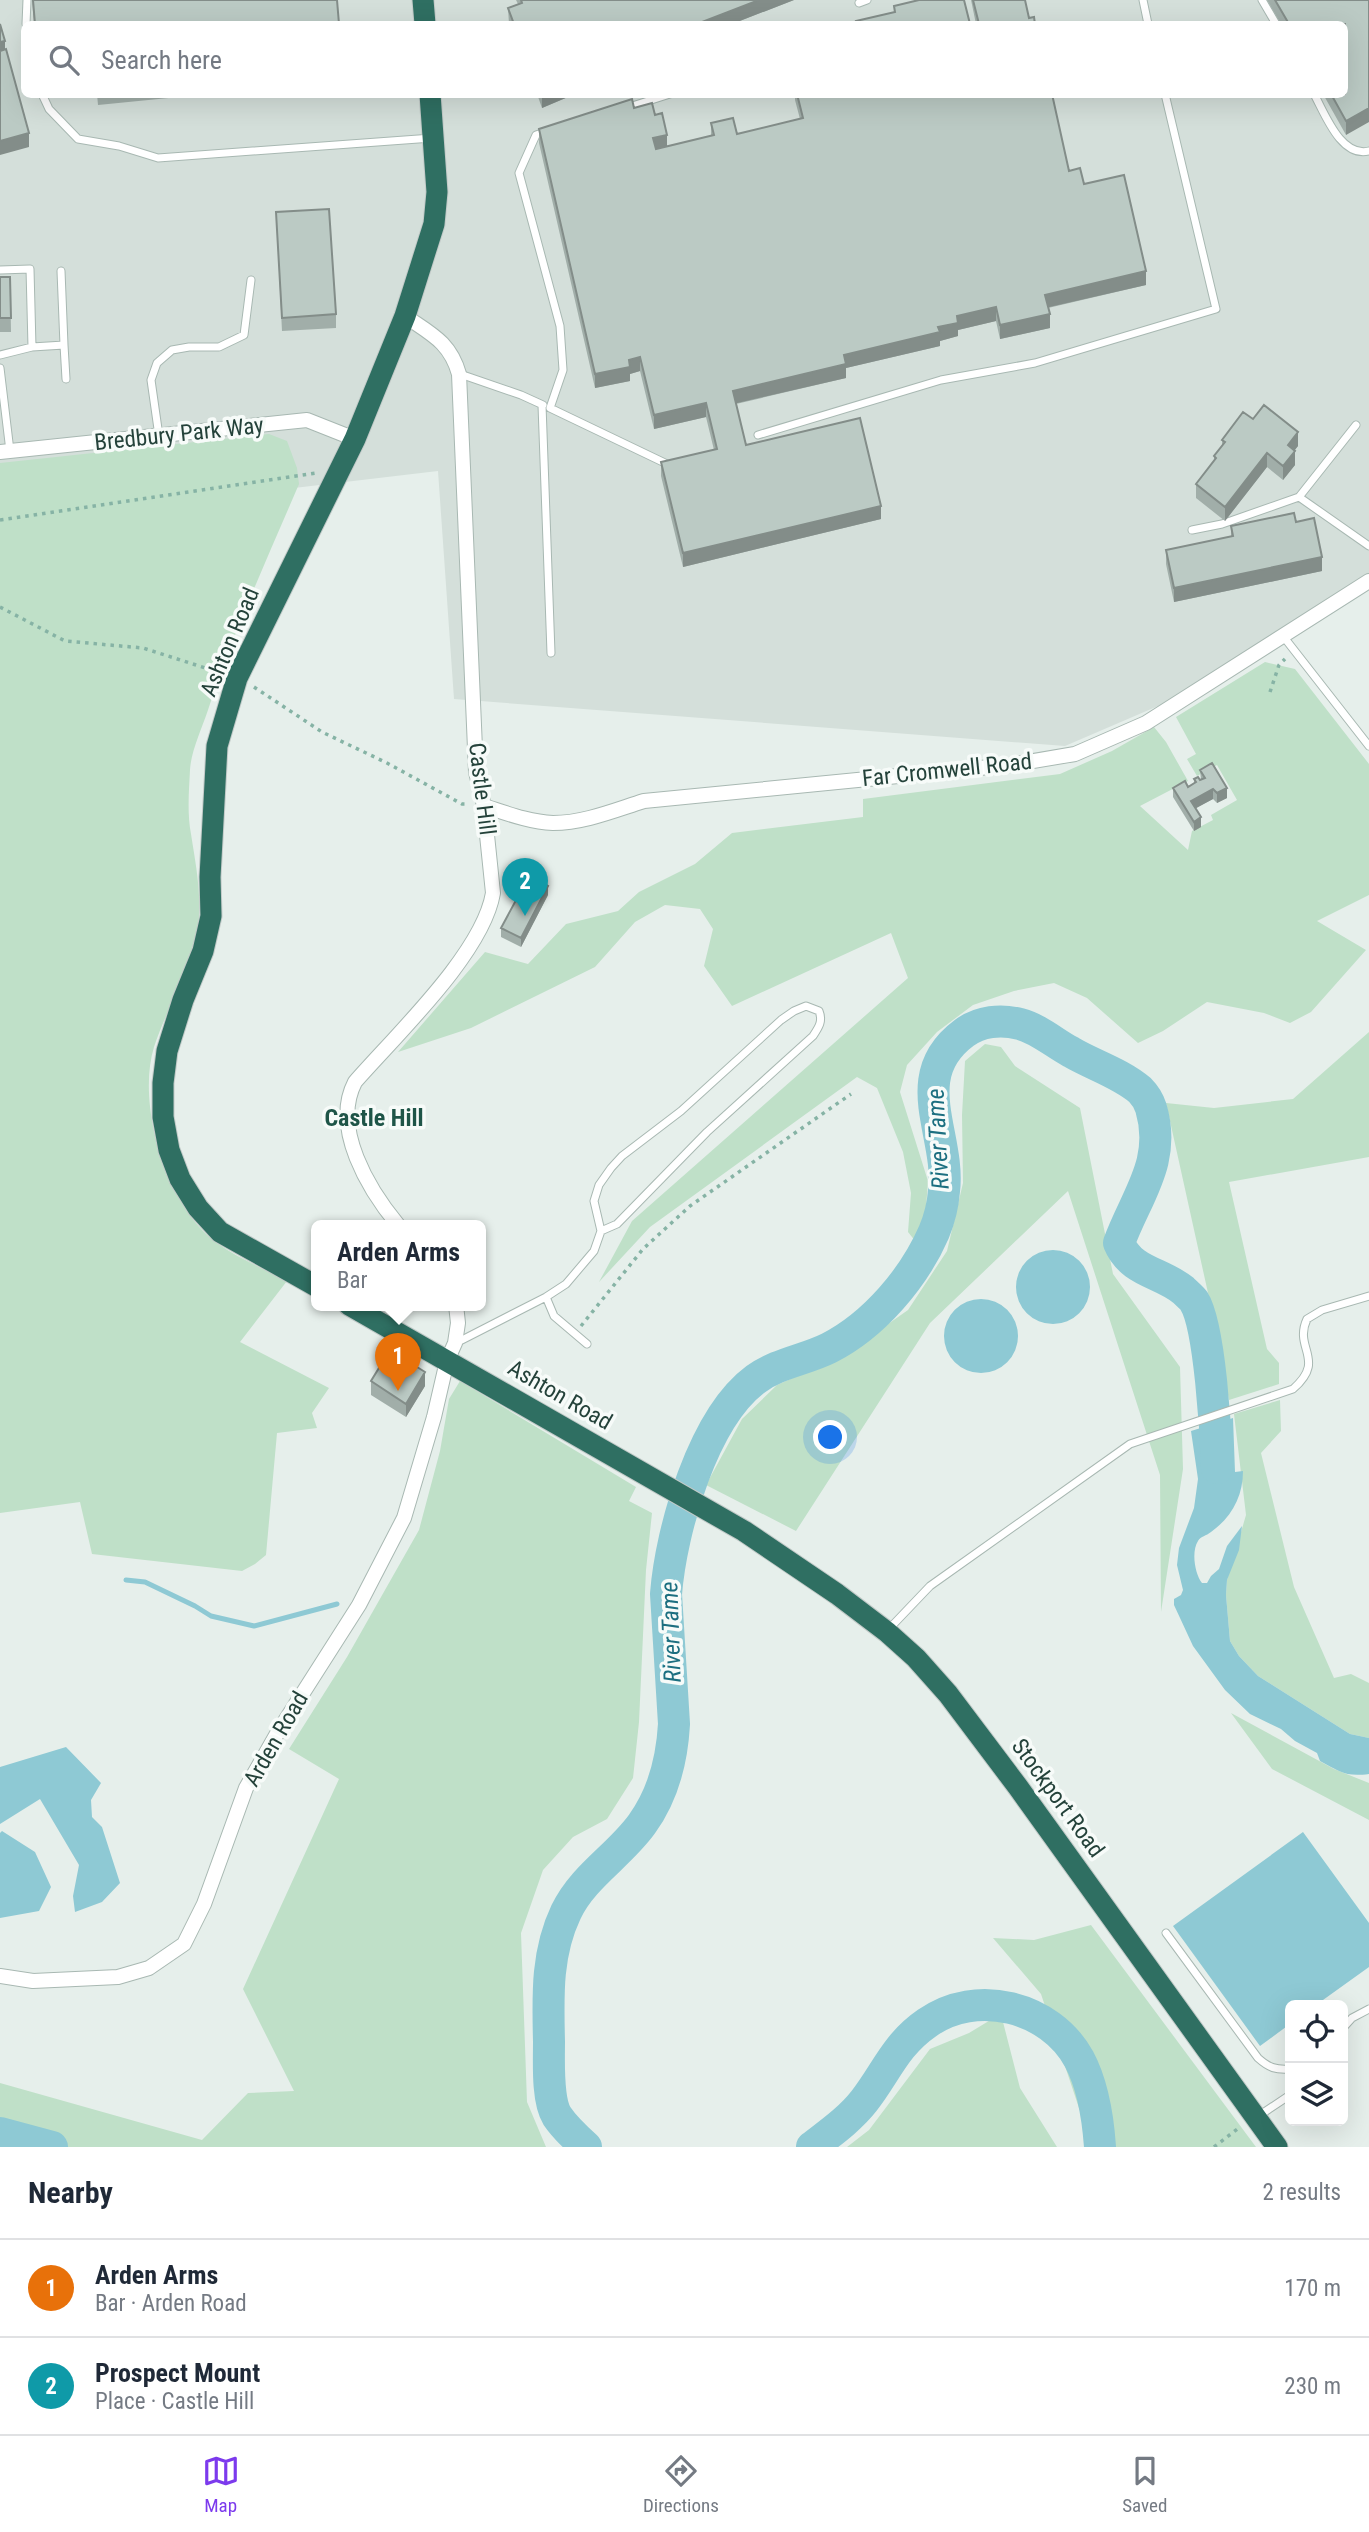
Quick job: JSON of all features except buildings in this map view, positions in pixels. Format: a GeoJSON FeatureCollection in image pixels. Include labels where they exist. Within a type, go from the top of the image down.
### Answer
{"type":"FeatureCollection","features":[{"type":"Feature","properties":{"kind":"highway"},"geometry":{"type":"LineString","coordinates":[[423,0],[425,21]]}},
{"type":"Feature","properties":{"kind":"highway","name":"Ashton Road"},"geometry":{"type":"LineString","coordinates":[[311,1283],[220,1232],[198,1208],[180,1180],[169,1150],[163,1117],[163,1083],[167,1051],[183,1000],[203,951],[211,916],[210,877],[217,746],[237,678],[355,439],[405,316],[434,225],[437,192],[430,98]]}},
{"type":"Feature","properties":{"kind":"highway","name":"Ashton Road"},"geometry":{"type":"LineString","coordinates":[[362,1311],[451,1352],[658,1482],[744,1531]]}},
{"type":"Feature","properties":{"kind":"highway","name":"Stockport Road"},"geometry":{"type":"LineString","coordinates":[[744,1531],[837,1594],[887,1632],[916,1658],[956,1704],[1278,2147]]}},
{"type":"Feature","properties":{"kind":"street","name":"Castle Hill"},"geometry":{"type":"LineString","coordinates":[[394,1220],[370,1187],[357,1163],[348,1100],[355,1082],[467,951],[491,906],[493,879],[484,806],[476,772],[459,374],[454,357],[438,339],[405,316]]}},
{"type":"Feature","properties":{"kind":"street","name":"Bredbury Park Way"},"geometry":{"type":"LineString","coordinates":[[5,451],[307,420],[355,439]]}},
{"type":"Feature","properties":{"kind":"street","name":"Far Cromwell Road"},"geometry":{"type":"LineString","coordinates":[[484,806],[520,818],[553,822],[587,819],[644,801],[1010,765],[1075,754],[1146,723],[1369,581]]}},
{"type":"Feature","properties":{"kind":"street"},"geometry":{"type":"LineString","coordinates":[[451,1352],[458,1322],[457,1311]]}},
{"type":"Feature","properties":{"kind":"street","name":"Arden Road"},"geometry":{"type":"LineString","coordinates":[[0,1976],[33,1981],[118,1977],[149,1968],[184,1944],[204,1904],[246,1788],[278,1732],[359,1605],[404,1518],[435,1417],[451,1352]]}},
{"type":"Feature","properties":{"kind":"lane"},"geometry":{"type":"LineString","coordinates":[[26,21],[27,0]]}},
{"type":"Feature","properties":{"kind":"lane"},"geometry":{"type":"LineString","coordinates":[[1143,0],[1147,21]]}},
{"type":"Feature","properties":{"kind":"lane"},"geometry":{"type":"LineString","coordinates":[[1262,0],[1274,21]]}},
{"type":"Feature","properties":{"kind":"lane"},"geometry":{"type":"LineString","coordinates":[[44,98],[49,109],[78,139],[119,145],[158,158],[433,138]]}},
{"type":"Feature","properties":{"kind":"lane"},"geometry":{"type":"LineString","coordinates":[[616,111],[657,98]]}},
{"type":"Feature","properties":{"kind":"lane"},"geometry":{"type":"LineString","coordinates":[[758,435],[941,380],[1035,363],[1216,309],[1166,98]]}},
{"type":"Feature","properties":{"kind":"lane"},"geometry":{"type":"LineString","coordinates":[[1316,98],[1337,135],[1355,151],[1369,151]]}},
{"type":"Feature","properties":{"kind":"lane"},"geometry":{"type":"LineString","coordinates":[[550,408],[563,370],[560,326],[519,173],[536,135],[563,127]]}},
{"type":"Feature","properties":{"kind":"lane"},"geometry":{"type":"LineString","coordinates":[[0,270],[30,269],[32,346]]}},
{"type":"Feature","properties":{"kind":"lane"},"geometry":{"type":"LineString","coordinates":[[61,271],[66,379]]}},
{"type":"Feature","properties":{"kind":"lane"},"geometry":{"type":"LineString","coordinates":[[159,436],[151,380],[157,363],[172,350],[219,347],[244,335],[251,280]]}},
{"type":"Feature","properties":{"kind":"lane"},"geometry":{"type":"LineString","coordinates":[[0,355],[32,346],[64,345]]}},
{"type":"Feature","properties":{"kind":"lane"},"geometry":{"type":"LineString","coordinates":[[0,368],[5,451]]}},
{"type":"Feature","properties":{"kind":"lane"},"geometry":{"type":"LineString","coordinates":[[459,374],[520,395],[667,464]]}},
{"type":"Feature","properties":{"kind":"lane"},"geometry":{"type":"LineString","coordinates":[[542,405],[551,653]]}},
{"type":"Feature","properties":{"kind":"lane"},"geometry":{"type":"LineString","coordinates":[[1192,530],[1222,524],[1299,497],[1356,425]]}},
{"type":"Feature","properties":{"kind":"lane"},"geometry":{"type":"LineString","coordinates":[[1299,497],[1369,546]]}},
{"type":"Feature","properties":{"kind":"lane"},"geometry":{"type":"LineString","coordinates":[[1282,635],[1369,746]]}},
{"type":"Feature","properties":{"kind":"lane"},"geometry":{"type":"LineString","coordinates":[[451,1352],[566,1284],[594,1251],[601,1231],[594,1201],[599,1185],[622,1156],[674,1117],[781,1020],[806,1006],[819,1011],[820,1025],[813,1036],[706,1132],[617,1224],[601,1231]]}},
{"type":"Feature","properties":{"kind":"lane"},"geometry":{"type":"LineString","coordinates":[[887,1632],[930,1586],[1130,1444],[1293,1389],[1308,1372],[1310,1365],[1303,1332],[1307,1319],[1322,1310],[1369,1296]]}},
{"type":"Feature","properties":{"kind":"lane"},"geometry":{"type":"LineString","coordinates":[[546,1297],[554,1316],[587,1344]]}},
{"type":"Feature","properties":{"kind":"lane"},"geometry":{"type":"LineString","coordinates":[[1166,1933],[1258,2058],[1267,2066],[1285,2069]]}},
{"type":"Feature","properties":{"kind":"lane"},"geometry":{"type":"LineString","coordinates":[[1348,2022],[1369,2009]]}},
{"type":"Feature","properties":{"kind":"lane"},"geometry":{"type":"LineString","coordinates":[[1256,2118],[1285,2098]]}},
{"type":"Feature","properties":{"kind":"path"},"geometry":{"type":"LineString","coordinates":[[0,520],[340,469]]}},
{"type":"Feature","properties":{"kind":"path"},"geometry":{"type":"LineString","coordinates":[[1270,692],[1279,665],[1294,650]]}},
{"type":"Feature","properties":{"kind":"path"},"geometry":{"type":"LineString","coordinates":[[575,1334],[643,1249],[690,1206],[851,1094]]}},
{"type":"Feature","properties":{"kind":"path"},"geometry":{"type":"LineString","coordinates":[[1214,2147],[1234,2130],[1256,2118]]}},
{"type":"Feature","properties":{"kind":"shaded area"},"geometry":{"type":"Polygon","coordinates":[[[0,0],[1369,0],[1369,574],[1165,703],[1065,746],[454,699],[438,471],[294,488],[0,475],[0,0]]]}},
{"type":"Feature","properties":{"kind":"green space"},"geometry":{"type":"Polygon","coordinates":[[[269,434],[287,441],[297,468],[299,484],[239,624],[192,755],[189,810],[199,892],[198,928],[185,973],[159,1032],[149,1071],[149,1097],[160,1153],[170,1180],[184,1205],[199,1227],[217,1243],[287,1281],[240,1342],[329,1388],[312,1413],[317,1428],[277,1433],[266,1555],[242,1571],[92,1554],[80,1502],[0,1513],[0,463],[269,434]]]}},
{"type":"Feature","properties":{"kind":"green space"},"geometry":{"type":"Polygon","coordinates":[[[1265,662],[1295,669],[1369,764],[1369,895],[1317,921],[1366,950],[1311,1012],[1290,1023],[1264,1013],[1207,1002],[1163,1031],[1138,1043],[1087,998],[1054,983],[1014,991],[973,1005],[937,1032],[907,1065],[900,1092],[928,1181],[925,1222],[916,1242],[908,1232],[911,1193],[903,1152],[877,1088],[857,1077],[650,1227],[599,1282],[632,1221],[908,978],[891,933],[732,1006],[704,966],[713,929],[700,909],[665,905],[635,922],[595,967],[471,1028],[398,1052],[485,952],[528,964],[566,924],[618,911],[639,892],[695,864],[732,833],[863,817],[863,799],[1060,774],[1112,751],[1154,727],[1166,742],[1188,781],[1140,806],[1188,850],[1192,831],[1213,820],[1211,815],[1237,800],[1217,765],[1197,776],[1187,759],[1196,754],[1176,717],[1265,662]]]}},
{"type":"Feature","properties":{"kind":"green space"},"geometry":{"type":"Polygon","coordinates":[[[1369,1032],[1369,1157],[1229,1182],[1267,1349],[1279,1363],[1279,1384],[1229,1400],[1166,1103],[1214,1108],[1293,1099],[1369,1032]]]}},
{"type":"Feature","properties":{"kind":"green space"},"geometry":{"type":"Polygon","coordinates":[[[985,1044],[1001,1047],[1015,1066],[1080,1108],[1113,1274],[1180,1367],[1183,1469],[1161,1612],[1160,1475],[1068,1191],[930,1323],[796,1531],[706,1485],[742,1419],[777,1385],[844,1355],[908,1310],[947,1251],[963,1183],[962,1115],[965,1061],[985,1044]]]}},
{"type":"Feature","properties":{"kind":"green space"},"geometry":{"type":"Polygon","coordinates":[[[460,1381],[636,1487],[629,1501],[652,1513],[633,1778],[607,1819],[573,1837],[543,1870],[521,1933],[527,2102],[546,2147],[0,2147],[0,2083],[202,2140],[248,2093],[294,2091],[243,1989],[339,1779],[289,1749],[347,1657],[419,1530],[440,1451],[449,1399],[460,1381]]]}},
{"type":"Feature","properties":{"kind":"green space"},"geometry":{"type":"Polygon","coordinates":[[[1280,1400],[1281,1431],[1261,1453],[1294,1587],[1334,1678],[1351,1674],[1369,1683],[1369,1738],[1350,1734],[1258,1676],[1239,1656],[1230,1641],[1227,1580],[1246,1515],[1234,1414],[1280,1400]]]}},
{"type":"Feature","properties":{"kind":"green space"},"geometry":{"type":"Polygon","coordinates":[[[1231,1713],[1334,1769],[1369,1783],[1369,1820],[1272,1769],[1231,1713]]]}},
{"type":"Feature","properties":{"kind":"green space"},"geometry":{"type":"Polygon","coordinates":[[[1091,1925],[1256,2147],[1092,2147],[1041,1994],[993,1938],[1034,1940],[1091,1925]]]}},
{"type":"Feature","properties":{"kind":"green space"},"geometry":{"type":"Polygon","coordinates":[[[997,2016],[1003,2022],[1020,2088],[1057,2147],[847,2147],[869,2130],[930,2049],[969,2033],[997,2016]]]}},
{"type":"Feature","properties":{"kind":"water"},"geometry":{"type":"Polygon","coordinates":[[[1053,1250],[1074,1256],[1084,1266],[1090,1287],[1084,1308],[1074,1318],[1053,1324],[1032,1318],[1022,1308],[1016,1287],[1022,1266],[1032,1256],[1053,1250]]]}},
{"type":"Feature","properties":{"kind":"water"},"geometry":{"type":"Polygon","coordinates":[[[974,1299],[988,1299],[1002,1305],[1012,1315],[1018,1336],[1016,1350],[1002,1367],[988,1373],[974,1373],[960,1367],[950,1357],[944,1343],[944,1329],[950,1315],[960,1305],[974,1299]]]}},
{"type":"Feature","properties":{"kind":"water"},"geometry":{"type":"Polygon","coordinates":[[[1233,1418],[1235,1472],[1243,1471],[1241,1489],[1225,1520],[1198,1541],[1194,1557],[1197,1574],[1202,1583],[1207,1583],[1219,1569],[1227,1546],[1242,1526],[1239,1550],[1227,1580],[1230,1641],[1239,1656],[1258,1676],[1350,1734],[1369,1738],[1369,1774],[1348,1774],[1333,1768],[1320,1761],[1317,1753],[1295,1741],[1281,1729],[1250,1714],[1225,1690],[1193,1646],[1174,1605],[1174,1599],[1181,1595],[1183,1590],[1177,1565],[1179,1548],[1194,1508],[1198,1479],[1191,1431],[1233,1418]]]}},
{"type":"Feature","properties":{"kind":"water"},"geometry":{"type":"Polygon","coordinates":[[[66,1747],[101,1783],[91,1800],[92,1817],[102,1827],[120,1883],[102,1902],[75,1912],[73,1896],[79,1865],[40,1799],[0,1824],[0,1767],[66,1747]]]}},
{"type":"Feature","properties":{"kind":"water"},"geometry":{"type":"Polygon","coordinates":[[[2,1831],[35,1852],[51,1887],[39,1911],[0,1918],[2,1831]]]}},
{"type":"Feature","properties":{"kind":"water"},"geometry":{"type":"Polygon","coordinates":[[[1303,1832],[1369,1923],[1369,1967],[1323,2000],[1285,2000],[1285,2028],[1260,2046],[1173,1926],[1303,1832]]]}},
{"type":"Feature","properties":{"kind":"waterway","name":"River Tame"},"geometry":{"type":"LineString","coordinates":[[586,2147],[557,2116],[552,2101],[548,2009],[552,1960],[559,1928],[573,1899],[642,1824],[656,1801],[665,1777],[674,1724],[666,1594],[675,1539],[693,1477],[720,1420],[737,1397],[764,1374],[829,1348],[862,1327],[891,1299],[926,1249],[934,1232],[943,1196],[942,1149],[934,1108],[937,1068],[946,1050],[970,1029],[998,1021],[1027,1026],[1079,1057],[1124,1079],[1140,1090],[1148,1101],[1155,1127],[1152,1162],[1119,1243],[1124,1253],[1139,1266],[1183,1290],[1194,1301],[1200,1314],[1214,1407],[1217,1468]]}},
{"type":"Feature","properties":{"kind":"waterway"},"geometry":{"type":"LineString","coordinates":[[126,1580],[145,1582],[211,1616],[254,1626],[337,1604]]}},
{"type":"Feature","properties":{"kind":"waterway","name":"River Tame"},"geometry":{"type":"LineString","coordinates":[[812,2147],[858,2108],[899,2050],[927,2023],[946,2012],[967,2006],[989,2005],[1031,2015],[1050,2026],[1066,2041],[1079,2059],[1088,2080],[1100,2147]]}},
{"type":"Feature","properties":{"kind":"waterway","name":"River Tame"},"geometry":{"type":"LineString","coordinates":[[0,2133],[52,2147]]}},
{"type":"Feature","properties":{"kind":"place","name":"Prospect Mount"},"geometry":{"type":"Point","coordinates":[525,916]}},
{"type":"Feature","properties":{"kind":"place","name":"Arden Arms"},"geometry":{"type":"Point","coordinates":[398,1391]}},
{"type":"Feature","properties":{"kind":"district","name":"Castle Hill"},"geometry":{"type":"Point","coordinates":[374,1118]}}]}
